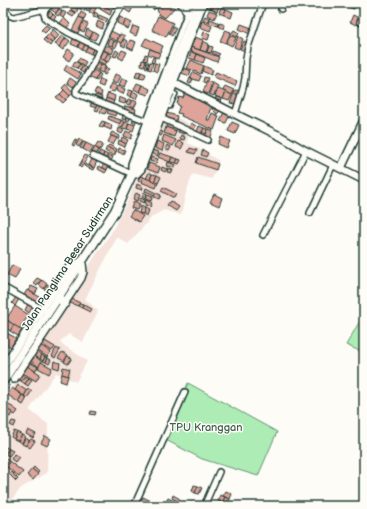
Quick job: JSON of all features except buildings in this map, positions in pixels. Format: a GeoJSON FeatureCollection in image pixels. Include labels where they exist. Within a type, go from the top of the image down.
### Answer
{"type":"FeatureCollection","features":[{"type":"Feature","properties":{"kind":"main road","name":"Jalan Panglima Besar Sudirman"},"geometry":{"type":"LineString","coordinates":[[3,381],[45,311],[58,299],[113,215],[125,192],[132,174],[147,145],[149,122],[162,105],[171,82],[174,56],[190,15],[198,3]]}},
{"type":"Feature","properties":{"kind":"street"},"geometry":{"type":"LineString","coordinates":[[3,8],[14,17],[45,9],[53,3]]}},
{"type":"Feature","properties":{"kind":"street"},"geometry":{"type":"LineString","coordinates":[[125,3],[119,9],[108,29],[86,77],[76,90],[76,93],[149,122]]}},
{"type":"Feature","properties":{"kind":"street"},"geometry":{"type":"LineString","coordinates":[[181,3],[190,15]]}},
{"type":"Feature","properties":{"kind":"street"},"geometry":{"type":"LineString","coordinates":[[190,3],[190,15]]}},
{"type":"Feature","properties":{"kind":"street"},"geometry":{"type":"LineString","coordinates":[[204,3],[171,82],[280,136],[333,165],[363,177]]}},
{"type":"Feature","properties":{"kind":"street"},"geometry":{"type":"LineString","coordinates":[[235,114],[245,78],[248,46],[263,3]]}},
{"type":"Feature","properties":{"kind":"street"},"geometry":{"type":"LineString","coordinates":[[281,9],[283,3]]}},
{"type":"Feature","properties":{"kind":"street"},"geometry":{"type":"LineString","coordinates":[[45,9],[44,14],[46,20],[69,34],[99,48]]}},
{"type":"Feature","properties":{"kind":"street"},"geometry":{"type":"LineString","coordinates":[[360,22],[364,13]]}},
{"type":"Feature","properties":{"kind":"street"},"geometry":{"type":"LineString","coordinates":[[132,174],[131,164],[174,56]]}},
{"type":"Feature","properties":{"kind":"street"},"geometry":{"type":"LineString","coordinates":[[147,145],[161,118],[162,105]]}},
{"type":"Feature","properties":{"kind":"street"},"geometry":{"type":"LineString","coordinates":[[161,118],[208,140]]}},
{"type":"Feature","properties":{"kind":"street"},"geometry":{"type":"LineString","coordinates":[[341,168],[364,120]]}},
{"type":"Feature","properties":{"kind":"street"},"geometry":{"type":"LineString","coordinates":[[263,235],[306,151]]}},
{"type":"Feature","properties":{"kind":"street"},"geometry":{"type":"LineString","coordinates":[[93,156],[132,174]]}},
{"type":"Feature","properties":{"kind":"street"},"geometry":{"type":"LineString","coordinates":[[310,213],[333,165]]}},
{"type":"Feature","properties":{"kind":"street"},"geometry":{"type":"LineString","coordinates":[[3,287],[45,311],[3,367]]}},
{"type":"Feature","properties":{"kind":"street"},"geometry":{"type":"LineString","coordinates":[[14,379],[58,299]]}},
{"type":"Feature","properties":{"kind":"street"},"geometry":{"type":"LineString","coordinates":[[134,506],[184,392]]}},
{"type":"Feature","properties":{"kind":"street"},"geometry":{"type":"LineString","coordinates":[[204,506],[219,472]]}},
{"type":"Feature","properties":{"kind":"lane"},"geometry":{"type":"LineString","coordinates":[[162,105],[170,107],[176,94],[168,90]]}},
{"type":"Feature","properties":{"kind":"path"},"geometry":{"type":"LineString","coordinates":[[3,396],[14,379]]}},
{"type":"Feature","properties":{"kind":"shaded area"},"geometry":{"type":"Polygon","coordinates":[[[165,112],[188,123],[189,132],[187,143],[219,161],[212,179],[193,174],[186,192],[181,215],[164,210],[153,216],[128,244],[117,237],[85,299],[98,311],[83,342],[69,334],[59,342],[87,361],[76,382],[56,373],[29,410],[48,424],[47,473],[21,488],[7,506],[3,506],[3,402],[87,276],[88,267],[111,233],[130,196],[165,112]]]}},
{"type":"Feature","properties":{"kind":"green space"},"geometry":{"type":"Polygon","coordinates":[[[364,314],[364,353],[346,345],[364,314]]]}},
{"type":"Feature","properties":{"kind":"green space","name":"TPU Kranggan"},"geometry":{"type":"Polygon","coordinates":[[[188,383],[277,432],[258,476],[202,459],[164,439],[188,383]]]}}]}
